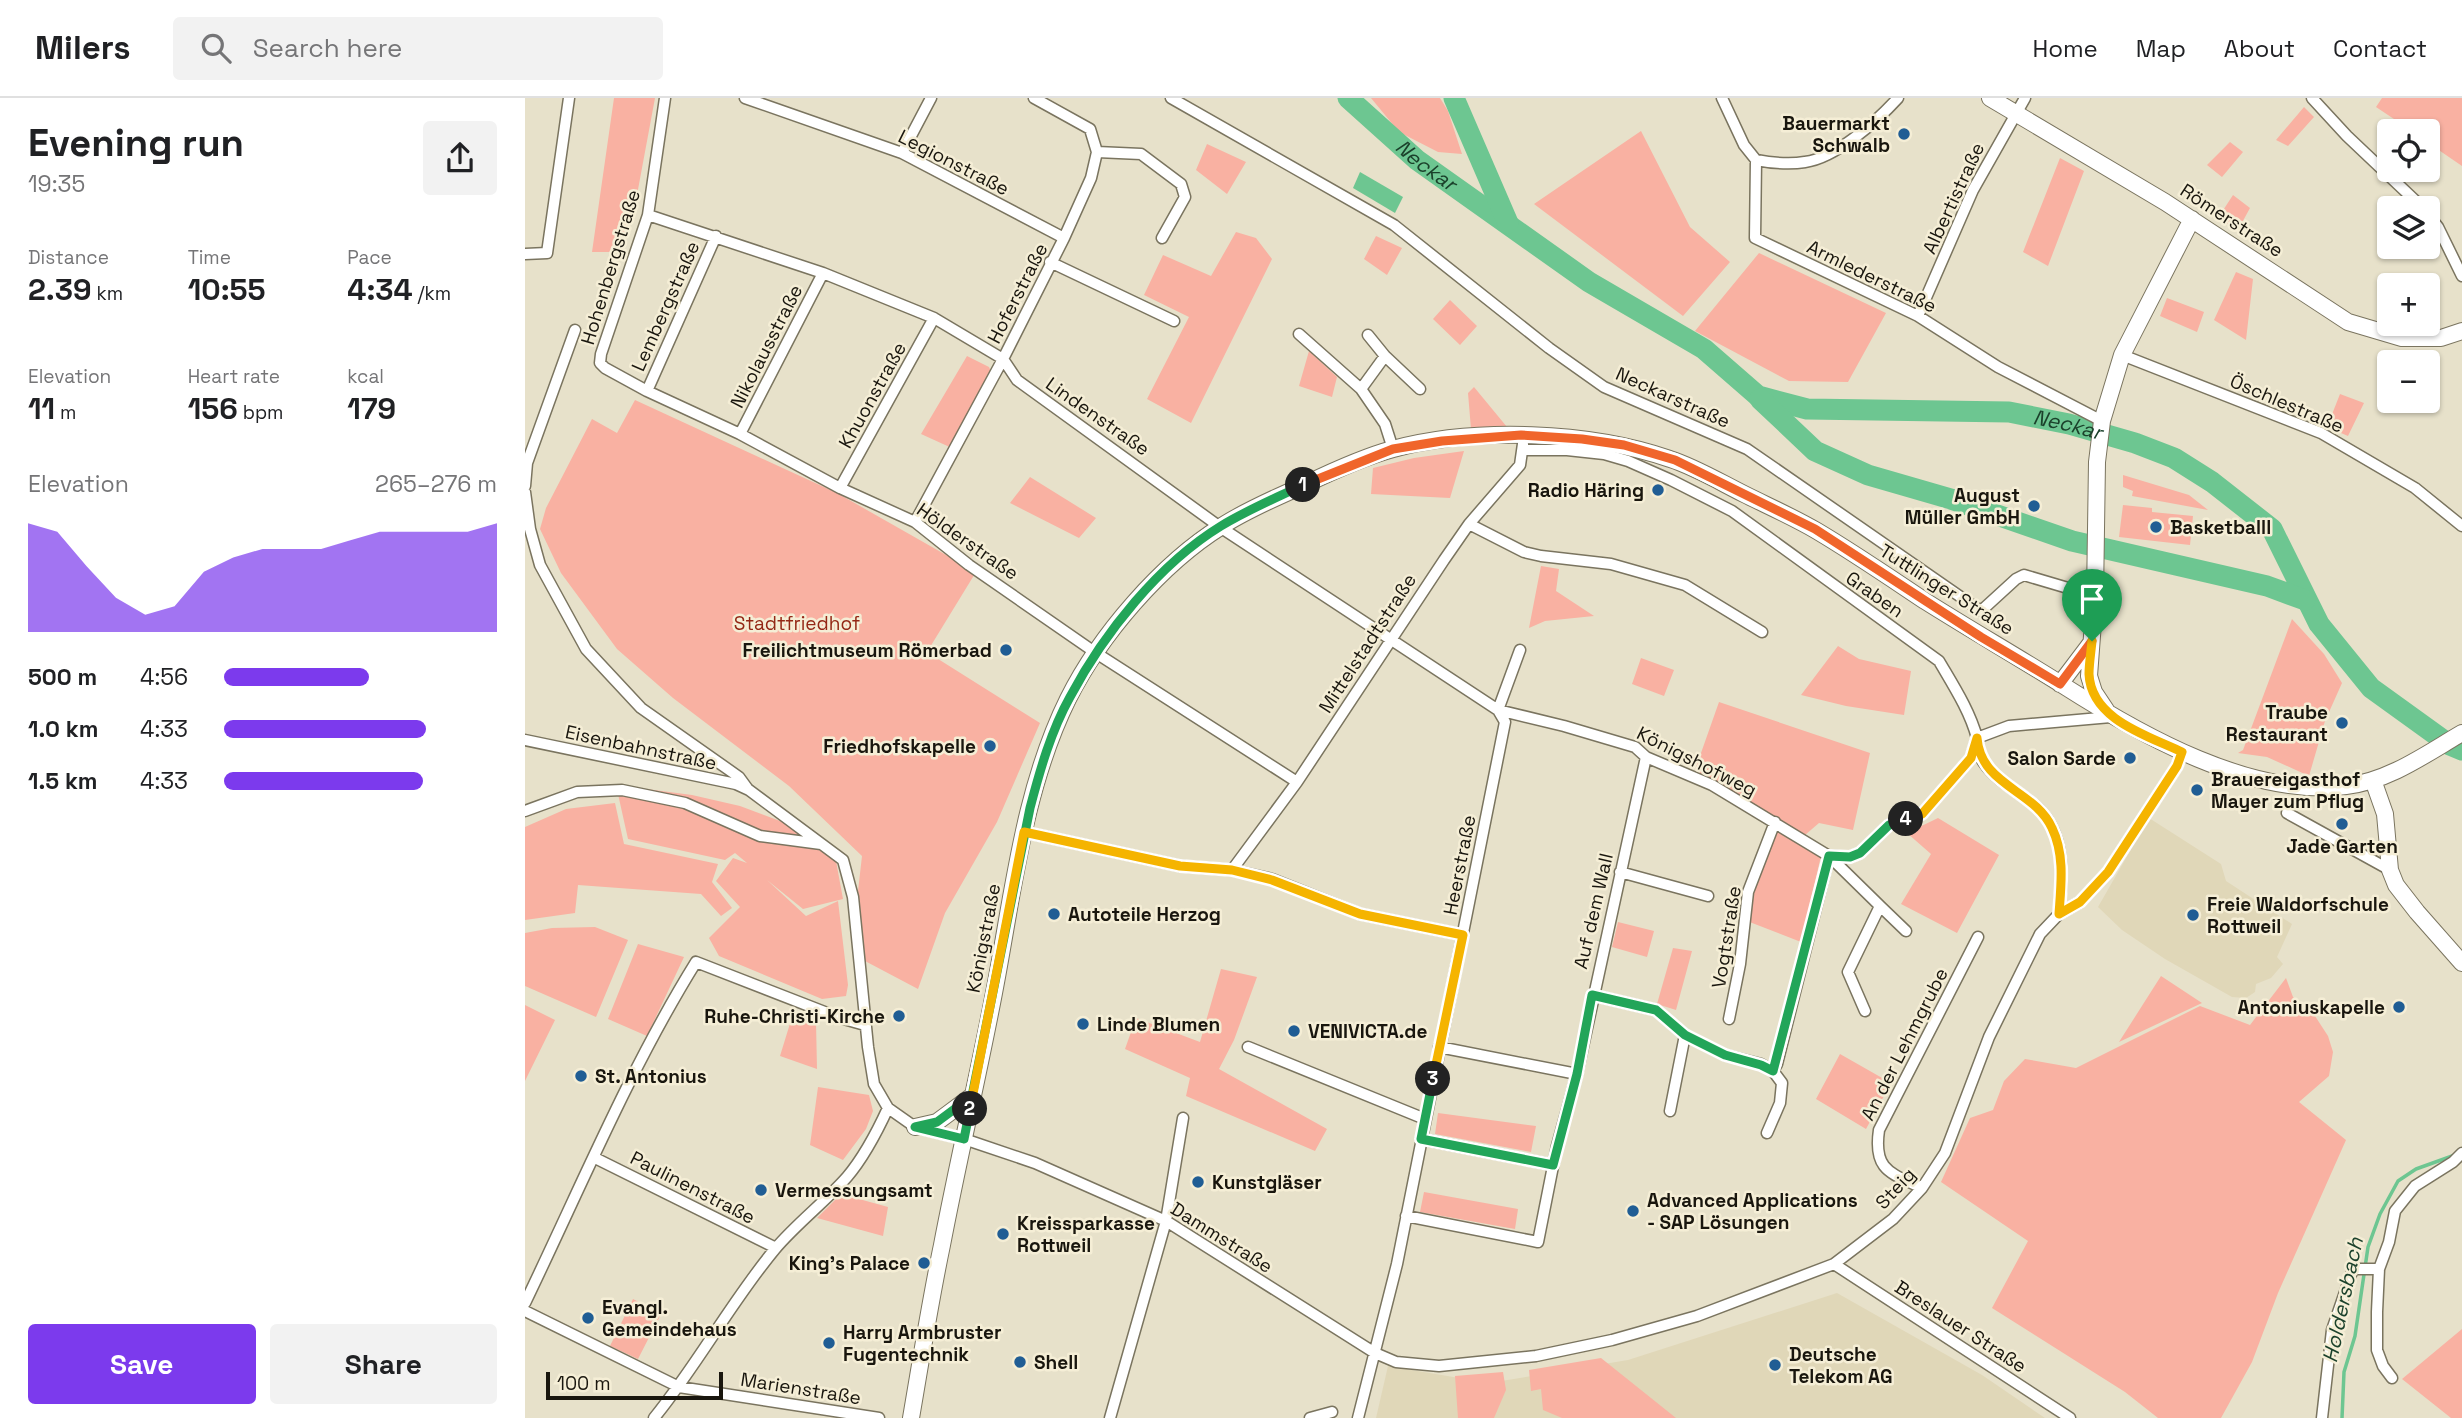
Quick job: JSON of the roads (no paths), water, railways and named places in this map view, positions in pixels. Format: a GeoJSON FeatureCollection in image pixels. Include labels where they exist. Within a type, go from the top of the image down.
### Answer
{"type":"FeatureCollection","features":[{"type":"Feature","properties":{"kind":"street"},"geometry":{"type":"LineString","coordinates":[[525,254],[547,253],[569,98]]}},
{"type":"Feature","properties":{"kind":"street","name":"Hohenbergstraße"},"geometry":{"type":"LineString","coordinates":[[600,363],[648,215],[665,98]]}},
{"type":"Feature","properties":{"kind":"street","name":"Legionstraße"},"geometry":{"type":"LineString","coordinates":[[745,98],[902,153],[1064,238]]}},
{"type":"Feature","properties":{"kind":"street"},"geometry":{"type":"LineString","coordinates":[[902,153],[931,98]]}},
{"type":"Feature","properties":{"kind":"street"},"geometry":{"type":"LineString","coordinates":[[1034,98],[1090,129],[1097,152],[1141,154],[1181,184],[1185,197],[1162,238]]}},
{"type":"Feature","properties":{"kind":"street","name":"Neckarstraße"},"geometry":{"type":"LineString","coordinates":[[1171,98],[1394,225],[1549,348],[1604,387],[1747,449],[1981,611],[2024,575],[2095,596]]}},
{"type":"Feature","properties":{"kind":"street"},"geometry":{"type":"LineString","coordinates":[[1722,98],[1744,145],[1755,160],[1785,164],[1808,162],[1859,135],[1898,98]]}},
{"type":"Feature","properties":{"kind":"street","name":"Römerstraße"},"geometry":{"type":"LineString","coordinates":[[1990,98],[2192,219],[2348,322],[2402,338],[2441,338],[2462,331]]}},
{"type":"Feature","properties":{"kind":"street","name":"Albertistraße"},"geometry":{"type":"LineString","coordinates":[[1918,316],[1973,190],[2025,98]]}},
{"type":"Feature","properties":{"kind":"street"},"geometry":{"type":"LineString","coordinates":[[2312,98],[2347,136],[2410,196]]}},
{"type":"Feature","properties":{"kind":"street","name":"Hoferstraße"},"geometry":{"type":"LineString","coordinates":[[915,522],[1003,359],[1064,238],[1091,178],[1097,152]]}},
{"type":"Feature","properties":{"kind":"street","name":"Armlederstraße"},"geometry":{"type":"LineString","coordinates":[[1755,160],[1755,238],[1918,316],[1998,367],[2102,421]]}},
{"type":"Feature","properties":{"kind":"street","name":"Lindenstraße"},"geometry":{"type":"LineString","coordinates":[[648,215],[823,274],[934,318],[1003,359],[1017,380],[1220,527],[1498,710]]}},
{"type":"Feature","properties":{"kind":"street"},"geometry":{"type":"LineString","coordinates":[[1773,1071],[1829,856],[1850,857],[1860,853],[1889,825],[1922,814],[1971,758],[1977,738],[2009,726],[2111,717],[2094,692],[2089,676],[2096,577],[2097,462],[2102,421],[2122,355],[2192,219]]}},
{"type":"Feature","properties":{"kind":"street"},"geometry":{"type":"LineString","coordinates":[[2440,231],[2462,275]]}},
{"type":"Feature","properties":{"kind":"street","name":"Lembergstraße"},"geometry":{"type":"LineString","coordinates":[[647,391],[716,236]]}},
{"type":"Feature","properties":{"kind":"street"},"geometry":{"type":"LineString","coordinates":[[1050,262],[1174,321]]}},
{"type":"Feature","properties":{"kind":"street","name":"Nikolausstraße"},"geometry":{"type":"LineString","coordinates":[[740,435],[823,274]]}},
{"type":"Feature","properties":{"kind":"street","name":"Khuonstraße"},"geometry":{"type":"LineString","coordinates":[[840,488],[934,318]]}},
{"type":"Feature","properties":{"kind":"street"},"geometry":{"type":"LineString","coordinates":[[525,486],[527,464],[575,330]]}},
{"type":"Feature","properties":{"kind":"street"},"geometry":{"type":"LineString","coordinates":[[1299,334],[1361,389],[1385,424],[1393,449]]}},
{"type":"Feature","properties":{"kind":"street"},"geometry":{"type":"LineString","coordinates":[[1368,335],[1385,356],[1420,388]]}},
{"type":"Feature","properties":{"kind":"street","name":"Öschlestraße"},"geometry":{"type":"LineString","coordinates":[[2122,355],[2321,433],[2415,488],[2462,526]]}},
{"type":"Feature","properties":{"kind":"street"},"geometry":{"type":"LineString","coordinates":[[1361,389],[1385,356]]}},
{"type":"Feature","properties":{"kind":"street","name":"Hölderstraße"},"geometry":{"type":"LineString","coordinates":[[600,363],[647,391],[740,435],[840,488],[915,522],[969,565],[1096,653],[1297,782]]}},
{"type":"Feature","properties":{"kind":"street","name":"Tuttlinger Straße"},"geometry":{"type":"LineString","coordinates":[[1220,527],[1327,474],[1393,449],[1473,438],[1523,443],[1582,439],[1624,445],[1675,460],[1815,529],[1981,637],[2111,717],[2182,752],[2253,777],[2302,786],[2344,787],[2373,780],[2410,764],[2462,733]]}},
{"type":"Feature","properties":{"kind":"street","name":"Mittelstadtstraße"},"geometry":{"type":"LineString","coordinates":[[1232,870],[1297,782],[1469,524],[1520,465],[1523,443]]}},
{"type":"Feature","properties":{"kind":"street","name":"Graben"},"geometry":{"type":"LineString","coordinates":[[1523,443],[1604,454],[1629,461],[1732,511],[1939,661],[1959,695],[1977,738],[1978,753],[1986,765],[2005,784],[2038,808],[2052,825],[2060,850],[2062,877],[2059,914]]}},
{"type":"Feature","properties":{"kind":"street","name":"Eisenbahnstraße"},"geometry":{"type":"LineString","coordinates":[[525,492],[530,529],[540,565],[586,649],[641,708],[739,777],[749,790]]}},
{"type":"Feature","properties":{"kind":"street"},"geometry":{"type":"LineString","coordinates":[[1469,524],[1524,552],[1611,564],[1685,585],[1762,632]]}},
{"type":"Feature","properties":{"kind":"street","name":"Königstraße"},"geometry":{"type":"LineString","coordinates":[[911,1418],[941,1248],[1024,832],[1041,768],[1068,699],[1121,619],[1173,564],[1220,527]]}},
{"type":"Feature","properties":{"kind":"street"},"geometry":{"type":"LineString","coordinates":[[2060,684],[2092,641]]}},
{"type":"Feature","properties":{"kind":"street","name":"Heerstraße"},"geometry":{"type":"LineString","coordinates":[[1358,1418],[1397,1264],[1463,935],[1505,722],[1498,710],[1520,650]]}},
{"type":"Feature","properties":{"kind":"street","name":"Königshofweg"},"geometry":{"type":"LineString","coordinates":[[1498,710],[1635,747],[1646,757],[1712,785],[1829,856],[1906,931]]}},
{"type":"Feature","properties":{"kind":"street","name":"Eisenbahnstraße"},"geometry":{"type":"LineString","coordinates":[[525,740],[736,784],[749,790],[843,860],[853,897],[865,1025],[874,1084],[887,1108]]}},
{"type":"Feature","properties":{"kind":"street","name":"Steig"},"geometry":{"type":"LineString","coordinates":[[1375,1353],[1396,1362],[1439,1366],[1536,1356],[1685,1320],[1833,1264],[1893,1219],[1922,1188],[1945,1153],[1989,1037],[2040,934],[2059,914],[2080,902],[2108,872],[2177,766],[2182,752]]}},
{"type":"Feature","properties":{"kind":"street","name":"Auf dem Wall"},"geometry":{"type":"LineString","coordinates":[[1406,1216],[1538,1242],[1646,757]]}},
{"type":"Feature","properties":{"kind":"street"},"geometry":{"type":"LineString","coordinates":[[2373,780],[2385,814],[2390,870],[2396,885],[2462,963]]}},
{"type":"Feature","properties":{"kind":"street"},"geometry":{"type":"LineString","coordinates":[[525,811],[577,792],[622,790],[685,803],[760,836],[824,844]]}},
{"type":"Feature","properties":{"kind":"street"},"geometry":{"type":"LineString","coordinates":[[2287,813],[2390,870]]}},
{"type":"Feature","properties":{"kind":"street","name":"Vogtstraße"},"geometry":{"type":"LineString","coordinates":[[1729,1019],[1740,964],[1748,892],[1775,822]]}},
{"type":"Feature","properties":{"kind":"street"},"geometry":{"type":"LineString","coordinates":[[1024,832],[1180,866],[1232,870],[1272,880],[1360,914],[1463,935]]}},
{"type":"Feature","properties":{"kind":"street"},"geometry":{"type":"LineString","coordinates":[[1620,872],[1708,896]]}},
{"type":"Feature","properties":{"kind":"street"},"geometry":{"type":"LineString","coordinates":[[1865,1011],[1848,972],[1880,906]]}},
{"type":"Feature","properties":{"kind":"street","name":"An der Lehmgrube"},"geometry":{"type":"LineString","coordinates":[[1922,1188],[1886,1171],[1877,1152],[1879,1130],[1979,937]]}},
{"type":"Feature","properties":{"kind":"street"},"geometry":{"type":"LineString","coordinates":[[525,1303],[674,998],[696,962],[840,1018],[865,1025]]}},
{"type":"Feature","properties":{"kind":"street"},"geometry":{"type":"LineString","coordinates":[[1592,995],[1656,1010],[1685,1035],[1725,1055],[1773,1071],[1782,1083],[1780,1103],[1767,1133]]}},
{"type":"Feature","properties":{"kind":"street"},"geometry":{"type":"LineString","coordinates":[[1670,1111],[1685,1035]]}},
{"type":"Feature","properties":{"kind":"street"},"geometry":{"type":"LineString","coordinates":[[1248,1047],[1425,1119]]}},
{"type":"Feature","properties":{"kind":"street"},"geometry":{"type":"LineString","coordinates":[[1439,1048],[1577,1074]]}},
{"type":"Feature","properties":{"kind":"street"},"geometry":{"type":"LineString","coordinates":[[915,1127],[937,1122],[972,1096]]}},
{"type":"Feature","properties":{"kind":"street"},"geometry":{"type":"LineString","coordinates":[[654,1418],[679,1387],[713,1334],[776,1248],[848,1176],[876,1134],[887,1108],[915,1127],[964,1139]]}},
{"type":"Feature","properties":{"kind":"street"},"geometry":{"type":"LineString","coordinates":[[1110,1418],[1166,1221],[1183,1118]]}},
{"type":"Feature","properties":{"kind":"street","name":"Dammstraße"},"geometry":{"type":"LineString","coordinates":[[964,1139],[1035,1163],[1166,1221],[1375,1353]]}},
{"type":"Feature","properties":{"kind":"street"},"geometry":{"type":"LineString","coordinates":[[1421,1139],[1553,1165]]}},
{"type":"Feature","properties":{"kind":"street"},"geometry":{"type":"LineString","coordinates":[[2392,1378],[2383,1366],[2377,1350],[2370,1269],[2389,1242],[2395,1211],[2415,1186],[2461,1154]]}},
{"type":"Feature","properties":{"kind":"street","name":"Paulinenstraße"},"geometry":{"type":"LineString","coordinates":[[595,1157],[776,1248]]}},
{"type":"Feature","properties":{"kind":"street","name":"Breslauer Straße"},"geometry":{"type":"LineString","coordinates":[[1833,1264],[2070,1418]]}},
{"type":"Feature","properties":{"kind":"street"},"geometry":{"type":"LineString","coordinates":[[2322,1418],[2332,1330],[2353,1269],[2370,1269]]}},
{"type":"Feature","properties":{"kind":"street","name":"Marienstraße"},"geometry":{"type":"LineString","coordinates":[[525,1311],[679,1387],[879,1418]]}},
{"type":"Feature","properties":{"kind":"street"},"geometry":{"type":"LineString","coordinates":[[1310,1418],[1332,1412]]}},
{"type":"Feature","properties":{"kind":"waterway","name":"Neckar"},"geometry":{"type":"LineString","coordinates":[[1348,98],[1417,160],[1589,282],[1704,349],[1758,396],[1807,409],[2009,412],[2069,424],[2135,443],[2174,458],[2212,482],[2272,529],[2319,624],[2371,688],[2450,745],[2462,750]]}},
{"type":"Feature","properties":{"kind":"waterway","name":"Neckar"},"geometry":{"type":"LineString","coordinates":[[1454,98],[1508,223]]}},
{"type":"Feature","properties":{"kind":"waterway","name":"Neckar"},"geometry":{"type":"LineString","coordinates":[[1760,399],[1815,451],[1868,475],[1951,499],[2072,541],[2267,586],[2305,600]]}},
{"type":"Feature","properties":{"kind":"waterway","name":"Holdersbach"},"geometry":{"type":"LineString","coordinates":[[2342,1418],[2344,1372],[2355,1336],[2368,1247],[2380,1214],[2398,1181],[2416,1169],[2455,1155]]}},
{"type":"Feature","properties":{"kind":"place","name":"Bauermarkt Schwalb"},"geometry":{"type":"Point","coordinates":[1904,134]}},
{"type":"Feature","properties":{"kind":"place","name":"Radio Häring"},"geometry":{"type":"Point","coordinates":[1658,490]}},
{"type":"Feature","properties":{"kind":"place","name":"August Müller GmbH"},"geometry":{"type":"Point","coordinates":[2034,506]}},
{"type":"Feature","properties":{"kind":"place","name":"Basketballl"},"geometry":{"type":"Point","coordinates":[2156,527]}},
{"type":"Feature","properties":{"kind":"place","name":"Freilichtmuseum Römerbad"},"geometry":{"type":"Point","coordinates":[1006,650]}},
{"type":"Feature","properties":{"kind":"place","name":"Traube Restaurant"},"geometry":{"type":"Point","coordinates":[2342,723]}},
{"type":"Feature","properties":{"kind":"place","name":"Friedhofskapelle"},"geometry":{"type":"Point","coordinates":[990,746]}},
{"type":"Feature","properties":{"kind":"place","name":"Salon Sarde"},"geometry":{"type":"Point","coordinates":[2130,758]}},
{"type":"Feature","properties":{"kind":"place","name":"Brauereigasthof Mayer zum Pflug"},"geometry":{"type":"Point","coordinates":[2197,790]}},
{"type":"Feature","properties":{"kind":"place","name":"Jade Garten"},"geometry":{"type":"Point","coordinates":[2342,824]}},
{"type":"Feature","properties":{"kind":"place","name":"Autoteile Herzog"},"geometry":{"type":"Point","coordinates":[1054,914]}},
{"type":"Feature","properties":{"kind":"place","name":"Freie Waldorfschule Rottweil"},"geometry":{"type":"Point","coordinates":[2193,915]}},
{"type":"Feature","properties":{"kind":"place","name":"Antoniuskapelle"},"geometry":{"type":"Point","coordinates":[2399,1007]}},
{"type":"Feature","properties":{"kind":"place","name":"Ruhe-Christi-Kirche"},"geometry":{"type":"Point","coordinates":[899,1016]}},
{"type":"Feature","properties":{"kind":"place","name":"Linde Blumen"},"geometry":{"type":"Point","coordinates":[1083,1024]}},
{"type":"Feature","properties":{"kind":"place","name":"VENIVICTA.de"},"geometry":{"type":"Point","coordinates":[1294,1031]}},
{"type":"Feature","properties":{"kind":"place","name":"St. Antonius"},"geometry":{"type":"Point","coordinates":[581,1076]}},
{"type":"Feature","properties":{"kind":"place","name":"Kunstgläser"},"geometry":{"type":"Point","coordinates":[1198,1182]}},
{"type":"Feature","properties":{"kind":"place","name":"Vermessungsamt"},"geometry":{"type":"Point","coordinates":[761,1190]}},
{"type":"Feature","properties":{"kind":"place","name":"Advanced Applications - SAP Lösungen"},"geometry":{"type":"Point","coordinates":[1633,1211]}},
{"type":"Feature","properties":{"kind":"place","name":"Kreissparkasse Rottweil"},"geometry":{"type":"Point","coordinates":[1003,1234]}},
{"type":"Feature","properties":{"kind":"place","name":"King's Palace"},"geometry":{"type":"Point","coordinates":[924,1263]}},
{"type":"Feature","properties":{"kind":"place","name":"Evangl. Gemeindehaus"},"geometry":{"type":"Point","coordinates":[588,1318]}},
{"type":"Feature","properties":{"kind":"place","name":"Harry Armbruster Fugentechnik"},"geometry":{"type":"Point","coordinates":[829,1343]}},
{"type":"Feature","properties":{"kind":"place","name":"Shell"},"geometry":{"type":"Point","coordinates":[1020,1362]}},
{"type":"Feature","properties":{"kind":"place","name":"Deutsche Telekom AG"},"geometry":{"type":"Point","coordinates":[1775,1365]}},
{"type":"Feature","properties":{"kind":"park label","name":"Stadtfriedhof"},"geometry":{"type":"Point","coordinates":[797,623]}}]}
